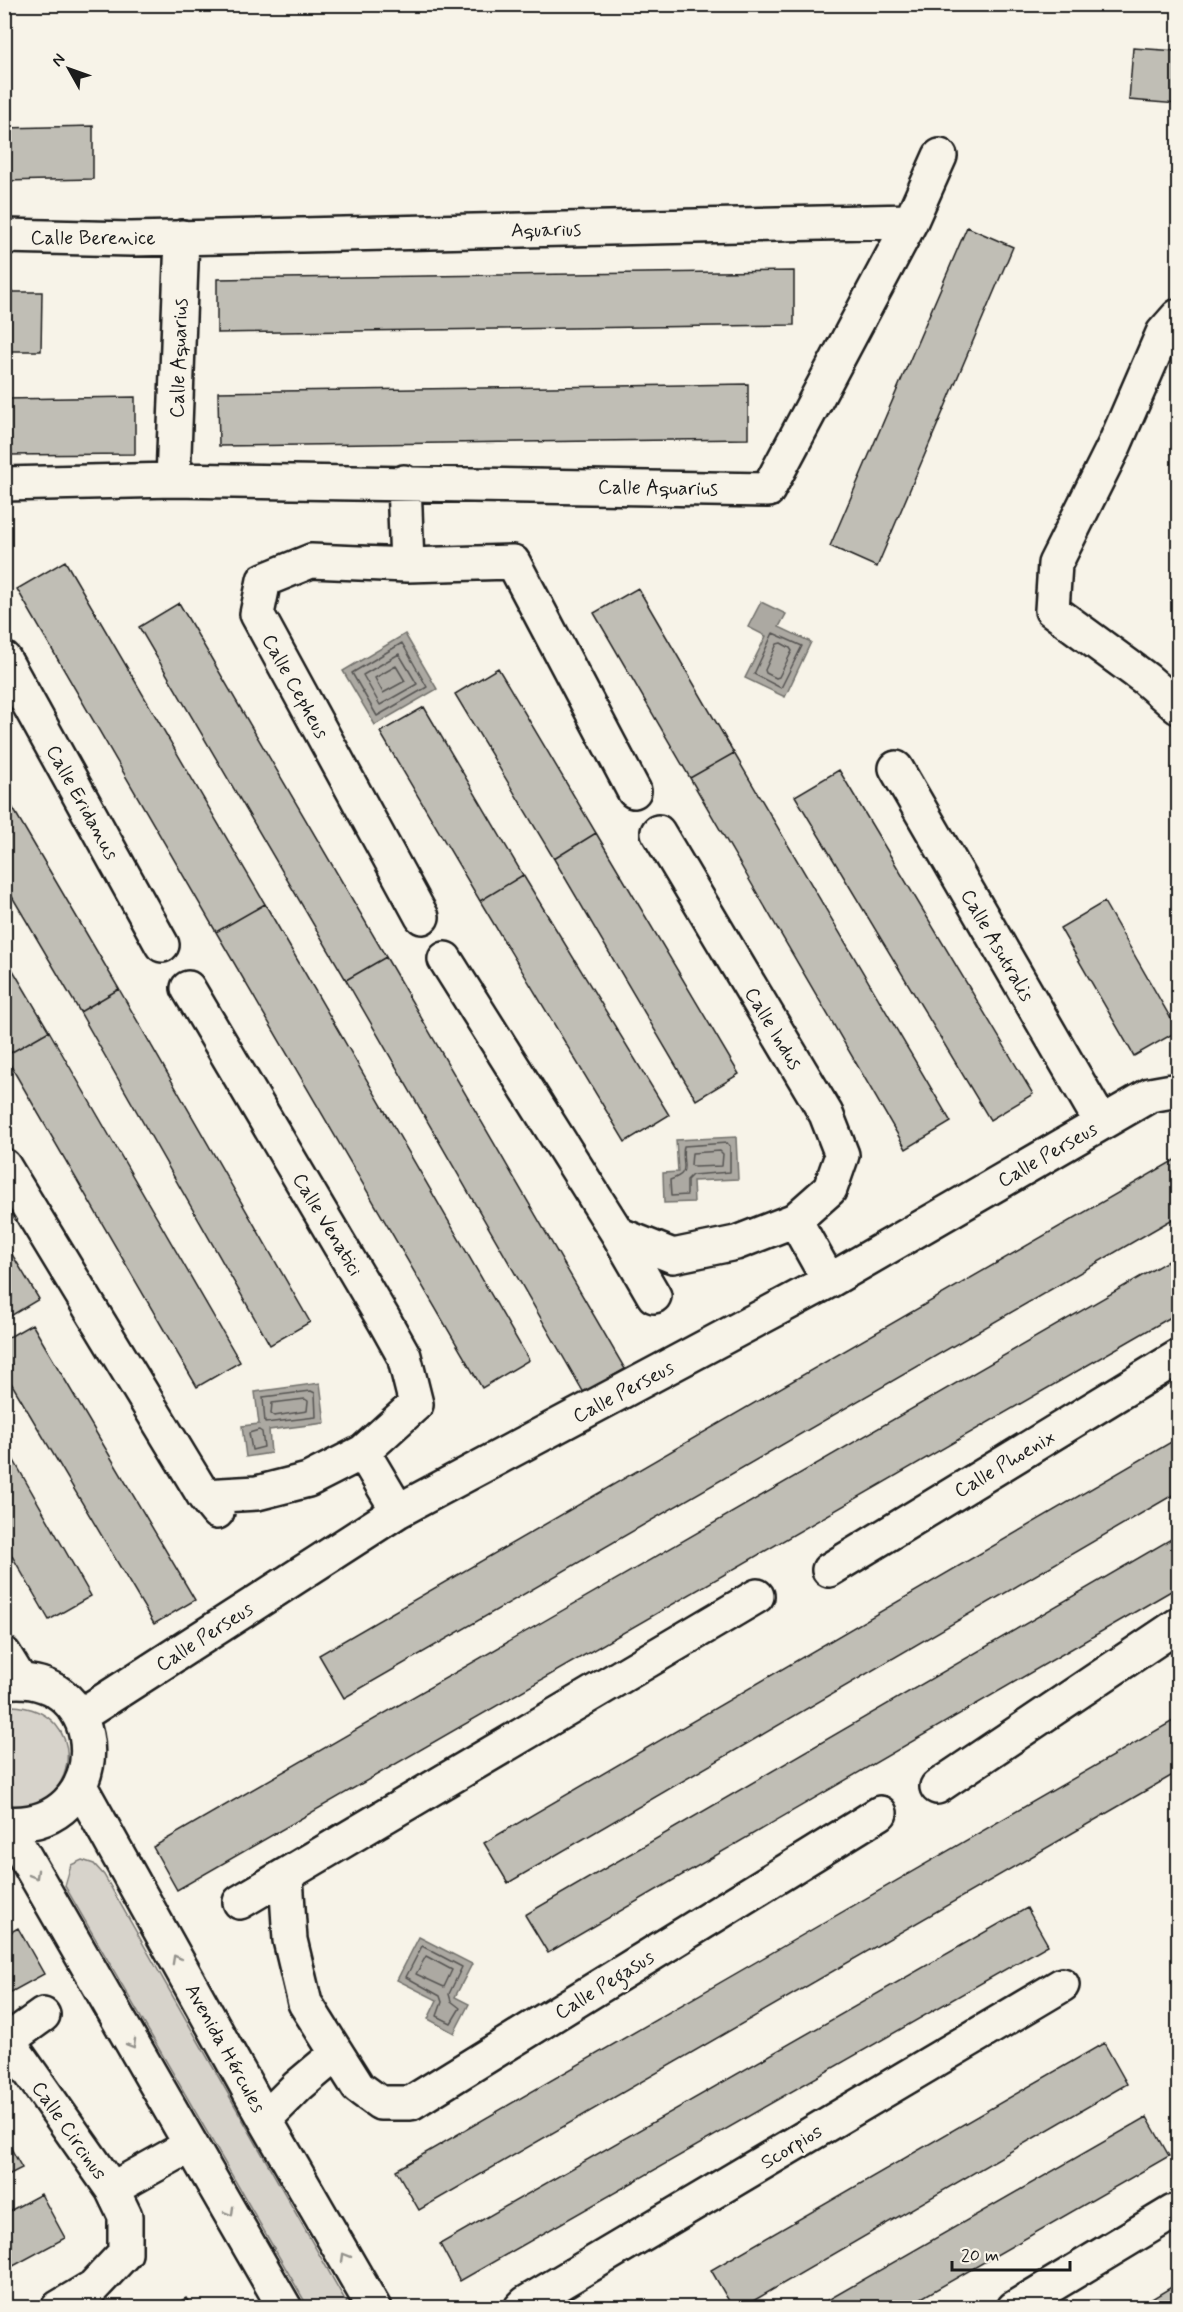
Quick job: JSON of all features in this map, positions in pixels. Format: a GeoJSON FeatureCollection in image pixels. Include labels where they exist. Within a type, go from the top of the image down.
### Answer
{"type":"FeatureCollection","features":[{"type":"Feature","properties":{"kind":"street","name":"Calle Aquarius"},"geometry":{"type":"LineString","coordinates":[[4,484],[173,480],[404,482],[768,490],[911,221],[940,156]]}},
{"type":"Feature","properties":{"kind":"street","name":"Aquarius"},"geometry":{"type":"LineString","coordinates":[[182,237],[911,221]]}},
{"type":"Feature","properties":{"kind":"street","name":"Calle Berenice"},"geometry":{"type":"LineString","coordinates":[[4,236],[131,239],[182,237]]}},
{"type":"Feature","properties":{"kind":"street","name":"Calle Aquarius"},"geometry":{"type":"LineString","coordinates":[[173,480],[182,237]]}},
{"type":"Feature","properties":{"kind":"street"},"geometry":{"type":"LineString","coordinates":[[1179,316],[1162,333],[1114,446],[1055,564],[1052,610],[1146,679],[1179,707]]}},
{"type":"Feature","properties":{"kind":"street"},"geometry":{"type":"LineString","coordinates":[[404,482],[407,565]]}},
{"type":"Feature","properties":{"kind":"street","name":"Calle Cepheus"},"geometry":{"type":"LineString","coordinates":[[422,916],[256,614],[264,580],[311,561],[407,565],[513,562],[634,791]]}},
{"type":"Feature","properties":{"kind":"street","name":"Calle Eridanus"},"geometry":{"type":"LineString","coordinates":[[4,659],[162,945]]}},
{"type":"Feature","properties":{"kind":"street","name":"Calle Asutralis"},"geometry":{"type":"LineString","coordinates":[[896,768],[1101,1122]]}},
{"type":"Feature","properties":{"kind":"street","name":"Calle Indus"},"geometry":{"type":"LineString","coordinates":[[618,1234],[673,1256],[736,1243],[795,1220],[830,1189],[842,1155],[826,1114],[658,832]]}},
{"type":"Feature","properties":{"kind":"street"},"geometry":{"type":"LineString","coordinates":[[445,959],[618,1234],[654,1296]]}},
{"type":"Feature","properties":{"kind":"street","name":"Calle Venatici"},"geometry":{"type":"LineString","coordinates":[[5,1171],[211,1505],[308,1480],[363,1452],[416,1404],[404,1356],[188,988]]}},
{"type":"Feature","properties":{"kind":"street","name":"Calle Perseus"},"geometry":{"type":"LineString","coordinates":[[80,1716],[398,1510],[829,1281],[1150,1095],[1179,1090]]}},
{"type":"Feature","properties":{"kind":"street"},"geometry":{"type":"LineString","coordinates":[[795,1220],[829,1281]]}},
{"type":"Feature","properties":{"kind":"street","name":"Calle Phoenix"},"geometry":{"type":"LineString","coordinates":[[829,1570],[1179,1357]]}},
{"type":"Feature","properties":{"kind":"street"},"geometry":{"type":"LineString","coordinates":[[363,1452],[398,1510]]}},
{"type":"Feature","properties":{"kind":"street"},"geometry":{"type":"LineString","coordinates":[[240,1902],[286,1877],[757,1596]]}},
{"type":"Feature","properties":{"kind":"street"},"geometry":{"type":"LineString","coordinates":[[937,1787],[1179,1625]]}},
{"type":"Feature","properties":{"kind":"street"},"geometry":{"type":"LineString","coordinates":[[5,1824],[20,1824],[45,1819],[65,1806],[81,1786],[88,1764],[88,1739],[80,1716],[64,1698],[44,1685],[10,1672]]}},
{"type":"Feature","properties":{"kind":"street","name":"Avenida Hércules"},"geometry":{"type":"LineString","coordinates":[[81,1786],[265,2119],[374,2307]]}},
{"type":"Feature","properties":{"kind":"street","name":"Calle Pegasus"},"geometry":{"type":"LineString","coordinates":[[286,1877],[290,1940],[305,2003],[358,2087],[380,2103],[411,2103],[880,1813]]}},
{"type":"Feature","properties":{"kind":"street"},"geometry":{"type":"LineString","coordinates":[[5,1824],[285,2307]]}},
{"type":"Feature","properties":{"kind":"street","name":"Scorpios"},"geometry":{"type":"LineString","coordinates":[[521,2307],[1062,1985]]}},
{"type":"Feature","properties":{"kind":"street","name":"Calle Circinus"},"geometry":{"type":"LineString","coordinates":[[43,2016],[6,2042],[112,2189],[125,2216],[125,2253],[93,2287],[58,2307]]}},
{"type":"Feature","properties":{"kind":"street"},"geometry":{"type":"LineString","coordinates":[[265,2119],[298,2086],[336,2054]]}},
{"type":"Feature","properties":{"kind":"street","name":"Calle Circinus"},"geometry":{"type":"LineString","coordinates":[[112,2189],[191,2145]]}},
{"type":"Feature","properties":{"kind":"street"},"geometry":{"type":"LineString","coordinates":[[1014,2307],[1173,2212]]}},
{"type":"Feature","properties":{"kind":"shaded area"},"geometry":{"type":"Polygon","coordinates":[[[12,1706],[38,1712],[56,1725],[65,1743],[67,1762],[61,1780],[49,1796],[30,1805],[5,1805],[4,1708],[12,1706]]]}},
{"type":"Feature","properties":{"kind":"shaded area"},"geometry":{"type":"Polygon","coordinates":[[[82,1860],[94,1864],[104,1875],[349,2307],[308,2307],[65,1886],[71,1865],[82,1860]]]}},
{"type":"Feature","properties":{"kind":"water"},"geometry":{"type":"Polygon","coordinates":[[[761,602],[786,614],[779,627],[811,642],[785,697],[745,678],[766,636],[748,627],[761,602]]]}},
{"type":"Feature","properties":{"kind":"water"},"geometry":{"type":"Polygon","coordinates":[[[405,634],[437,689],[375,725],[343,671],[405,634]]]}},
{"type":"Feature","properties":{"kind":"water"},"geometry":{"type":"Polygon","coordinates":[[[736,1137],[738,1179],[693,1181],[694,1202],[664,1203],[663,1173],[678,1172],[676,1140],[736,1137]]]}},
{"type":"Feature","properties":{"kind":"water"},"geometry":{"type":"Polygon","coordinates":[[[320,1383],[325,1423],[269,1430],[271,1453],[246,1457],[242,1426],[259,1424],[255,1392],[320,1383]]]}},
{"type":"Feature","properties":{"kind":"water"},"geometry":{"type":"Polygon","coordinates":[[[419,1937],[472,1964],[455,1997],[469,2004],[454,2033],[428,2019],[437,2000],[397,1980],[419,1937]]]}},
{"type":"Feature","properties":{"kind":"building"},"geometry":{"type":"Polygon","coordinates":[[[1133,48],[1178,51],[1178,104],[1129,100],[1133,48]]]}},
{"type":"Feature","properties":{"kind":"building"},"geometry":{"type":"Polygon","coordinates":[[[93,126],[93,179],[4,181],[4,128],[93,126]]]}},
{"type":"Feature","properties":{"kind":"building"},"geometry":{"type":"Polygon","coordinates":[[[967,227],[1013,247],[877,567],[830,546],[967,227]]]}},
{"type":"Feature","properties":{"kind":"building"},"geometry":{"type":"Polygon","coordinates":[[[794,271],[794,325],[217,333],[217,279],[794,271]]]}},
{"type":"Feature","properties":{"kind":"building"},"geometry":{"type":"Polygon","coordinates":[[[4,292],[42,292],[41,351],[4,351],[4,292]]]}},
{"type":"Feature","properties":{"kind":"building"},"geometry":{"type":"Polygon","coordinates":[[[748,384],[748,439],[219,446],[218,392],[748,384]]]}},
{"type":"Feature","properties":{"kind":"building"},"geometry":{"type":"Polygon","coordinates":[[[135,397],[135,454],[4,455],[4,399],[135,397]]]}},
{"type":"Feature","properties":{"kind":"building"},"geometry":{"type":"Polygon","coordinates":[[[65,561],[265,904],[216,932],[17,589],[65,561]]]}},
{"type":"Feature","properties":{"kind":"building"},"geometry":{"type":"Polygon","coordinates":[[[638,588],[734,753],[690,778],[594,613],[638,588]]]}},
{"type":"Feature","properties":{"kind":"building"},"geometry":{"type":"Polygon","coordinates":[[[179,603],[386,957],[346,980],[139,627],[179,603]]]}},
{"type":"Feature","properties":{"kind":"building"},"geometry":{"type":"Polygon","coordinates":[[[498,668],[596,833],[554,859],[455,694],[498,668]]]}},
{"type":"Feature","properties":{"kind":"building"},"geometry":{"type":"Polygon","coordinates":[[[424,707],[523,875],[480,901],[380,732],[424,707]]]}},
{"type":"Feature","properties":{"kind":"building"},"geometry":{"type":"Polygon","coordinates":[[[734,753],[951,1122],[906,1149],[690,778],[734,753]]]}},
{"type":"Feature","properties":{"kind":"building"},"geometry":{"type":"Polygon","coordinates":[[[839,770],[1033,1094],[990,1120],[795,796],[839,770]]]}},
{"type":"Feature","properties":{"kind":"building"},"geometry":{"type":"Polygon","coordinates":[[[4,793],[119,989],[80,1012],[4,883],[4,793]]]}},
{"type":"Feature","properties":{"kind":"building"},"geometry":{"type":"Polygon","coordinates":[[[596,833],[739,1074],[696,1100],[554,859],[596,833]]]}},
{"type":"Feature","properties":{"kind":"building"},"geometry":{"type":"Polygon","coordinates":[[[523,875],[669,1115],[625,1142],[480,901],[523,875]]]}},
{"type":"Feature","properties":{"kind":"building"},"geometry":{"type":"Polygon","coordinates":[[[1104,902],[1178,1031],[1134,1056],[1060,928],[1104,902]]]}},
{"type":"Feature","properties":{"kind":"building"},"geometry":{"type":"Polygon","coordinates":[[[265,904],[529,1360],[482,1388],[216,932],[265,904]]]}},
{"type":"Feature","properties":{"kind":"building"},"geometry":{"type":"Polygon","coordinates":[[[4,955],[49,1031],[5,1056],[4,1056],[4,955]]]}},
{"type":"Feature","properties":{"kind":"building"},"geometry":{"type":"Polygon","coordinates":[[[386,957],[625,1369],[584,1393],[346,980],[386,957]]]}},
{"type":"Feature","properties":{"kind":"building"},"geometry":{"type":"Polygon","coordinates":[[[119,989],[310,1322],[270,1345],[80,1012],[119,989]]]}},
{"type":"Feature","properties":{"kind":"building"},"geometry":{"type":"Polygon","coordinates":[[[49,1031],[240,1362],[197,1387],[5,1056],[49,1031]]]}},
{"type":"Feature","properties":{"kind":"building"},"geometry":{"type":"Polygon","coordinates":[[[1178,1158],[1178,1216],[344,1698],[319,1655],[1178,1158]]]}},
{"type":"Feature","properties":{"kind":"building"},"geometry":{"type":"Polygon","coordinates":[[[10,1251],[39,1299],[4,1320],[4,1254],[10,1251]]]}},
{"type":"Feature","properties":{"kind":"building"},"geometry":{"type":"Polygon","coordinates":[[[1178,1255],[1178,1313],[177,1890],[153,1847],[1178,1255]]]}},
{"type":"Feature","properties":{"kind":"building"},"geometry":{"type":"Polygon","coordinates":[[[32,1324],[195,1600],[154,1624],[4,1371],[4,1340],[32,1324]]]}},
{"type":"Feature","properties":{"kind":"building"},"geometry":{"type":"Polygon","coordinates":[[[1178,1438],[1178,1492],[508,1883],[484,1843],[1178,1438]]]}},
{"type":"Feature","properties":{"kind":"building"},"geometry":{"type":"Polygon","coordinates":[[[4,1443],[91,1596],[49,1620],[4,1542],[4,1443]]]}},
{"type":"Feature","properties":{"kind":"building"},"geometry":{"type":"Polygon","coordinates":[[[1178,1535],[1178,1587],[548,1953],[525,1915],[1178,1535]]]}},
{"type":"Feature","properties":{"kind":"building"},"geometry":{"type":"Polygon","coordinates":[[[1178,1718],[1178,1772],[419,2210],[396,2170],[1178,1718]]]}},
{"type":"Feature","properties":{"kind":"building"},"geometry":{"type":"Polygon","coordinates":[[[1027,1908],[1048,1945],[460,2281],[440,2244],[1027,1908]]]}},
{"type":"Feature","properties":{"kind":"building"},"geometry":{"type":"Polygon","coordinates":[[[18,1928],[44,1974],[4,1996],[4,1936],[18,1928]]]}},
{"type":"Feature","properties":{"kind":"building"},"geometry":{"type":"Polygon","coordinates":[[[1104,2043],[1127,2084],[741,2308],[733,2308],[711,2270],[1104,2043]]]}},
{"type":"Feature","properties":{"kind":"building"},"geometry":{"type":"Polygon","coordinates":[[[1147,2117],[1169,2156],[904,2308],[814,2308],[1147,2117]]]}},
{"type":"Feature","properties":{"kind":"building"},"geometry":{"type":"Polygon","coordinates":[[[4,2136],[22,2168],[4,2177],[4,2136]]]}},
{"type":"Feature","properties":{"kind":"building"},"geometry":{"type":"Polygon","coordinates":[[[41,2194],[65,2238],[4,2271],[4,2214],[41,2194]]]}},
{"type":"Feature","properties":{"kind":"building"},"geometry":{"type":"Polygon","coordinates":[[[1178,2283],[1178,2308],[1137,2308],[1178,2283]]]}},
{"type":"Feature","properties":{"kind":"building"},"geometry":{"type":"Polygon","coordinates":[[[186,2298],[192,2308],[169,2308],[186,2298]]]}}]}
